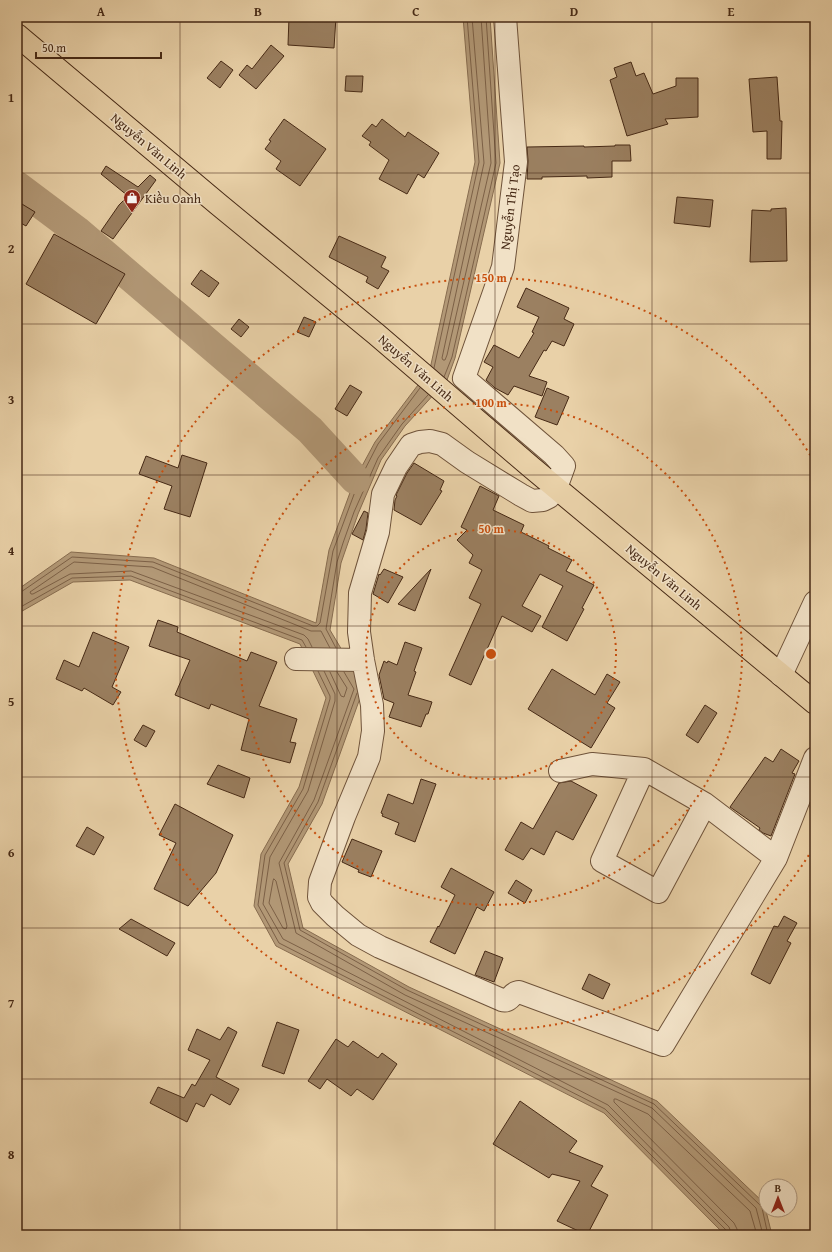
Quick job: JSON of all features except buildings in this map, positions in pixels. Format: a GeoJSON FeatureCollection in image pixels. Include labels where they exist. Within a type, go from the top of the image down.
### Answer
{"type":"FeatureCollection","features":[{"type":"Feature","properties":{"kind":"highway","name":"Nguyễn Văn Linh"},"geometry":{"type":"LineString","coordinates":[[17,34],[236,219],[376,334],[556,488],[815,703]]}},
{"type":"Feature","properties":{"kind":"street","name":"Nguyễn Thị Tạo"},"geometry":{"type":"LineString","coordinates":[[505,17],[516,162],[503,267],[464,378],[554,455],[564,466],[556,488]]}},
{"type":"Feature","properties":{"kind":"street"},"geometry":{"type":"LineString","coordinates":[[556,488],[549,497],[543,500],[532,501],[467,462],[442,444],[430,441],[411,445],[396,467],[383,494],[378,532],[360,593],[356,659],[372,712],[374,731],[369,757],[344,817],[320,882],[319,897],[322,903],[358,935],[380,948],[502,1000],[509,1000],[514,993],[519,992],[663,1045],[776,858],[815,758]]}},
{"type":"Feature","properties":{"kind":"street"},"geometry":{"type":"LineString","coordinates":[[781,675],[815,602]]}},
{"type":"Feature","properties":{"kind":"street"},"geometry":{"type":"LineString","coordinates":[[296,658],[356,659]]}},
{"type":"Feature","properties":{"kind":"street"},"geometry":{"type":"LineString","coordinates":[[560,771],[592,764],[644,769],[705,804],[776,858]]}},
{"type":"Feature","properties":{"kind":"street"},"geometry":{"type":"LineString","coordinates":[[644,769],[602,861],[658,892],[705,804]]}},
{"type":"Feature","properties":{"kind":"water"},"geometry":{"type":"Polygon","coordinates":[[[463,17],[490,17],[500,163],[455,358],[447,380],[405,426],[381,460],[358,514],[341,563],[330,630],[364,687],[322,804],[288,864],[303,928],[409,987],[657,1101],[758,1197],[758,1218],[768,1218],[772,1235],[725,1235],[604,1113],[276,946],[254,906],[261,854],[299,787],[326,698],[300,644],[130,580],[73,582],[17,614],[17,590],[71,552],[154,558],[316,623],[329,550],[355,479],[375,442],[430,369],[475,162],[463,17]]]}},
{"type":"Feature","properties":{"kind":"waterway"},"geometry":{"type":"LineString","coordinates":[[17,186],[77,231],[310,430],[355,479]]}},
{"type":"Feature","properties":{"kind":"place","name":"Kiều Oanh"},"geometry":{"type":"Point","coordinates":[132,213]}}]}
